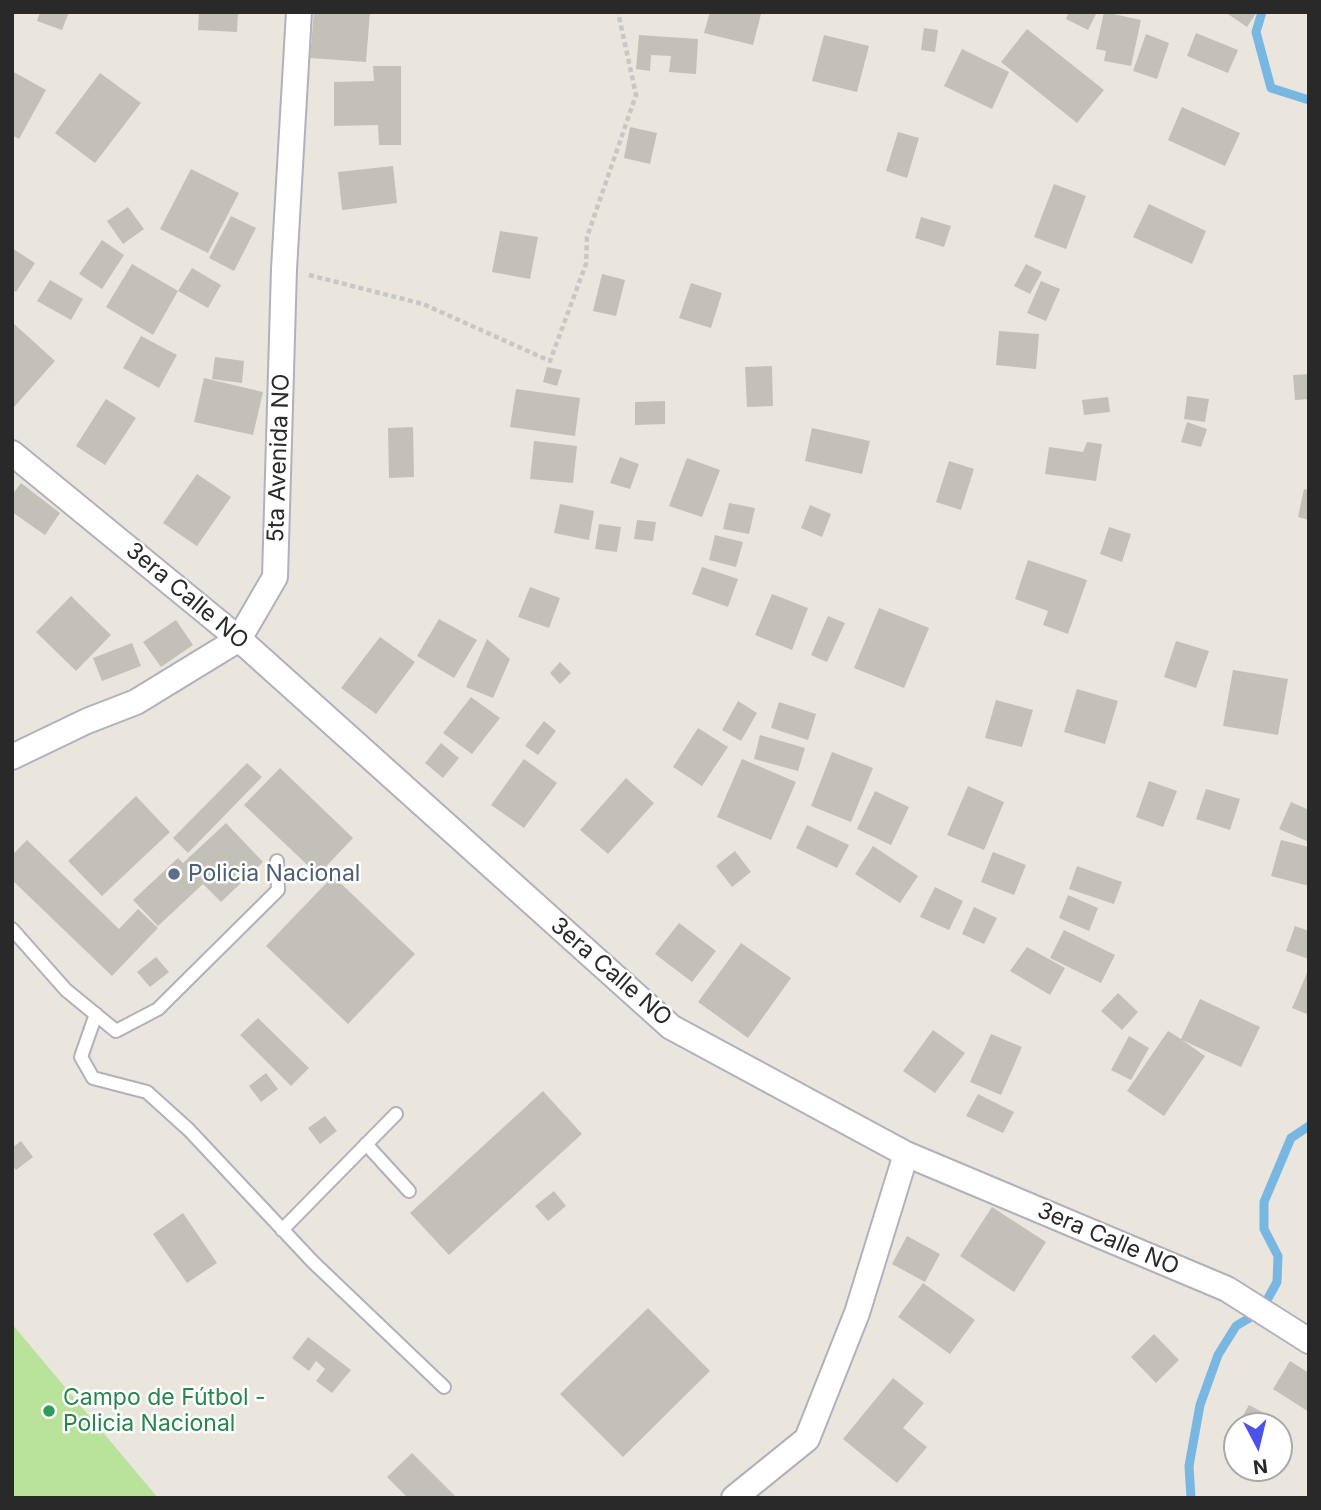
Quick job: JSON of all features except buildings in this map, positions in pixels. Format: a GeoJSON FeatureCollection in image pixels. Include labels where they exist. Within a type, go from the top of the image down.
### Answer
{"type":"FeatureCollection","features":[{"type":"Feature","properties":{"kind":"street","name":"5ta Avenida NO"},"geometry":{"type":"LineString","coordinates":[[12,757],[87,721],[136,702],[239,639],[275,577],[284,269],[299,12]]}},
{"type":"Feature","properties":{"kind":"street","name":"3era Calle NO"},"geometry":{"type":"LineString","coordinates":[[12,453],[239,639],[671,1027],[906,1154],[1227,1289],[1309,1341]]}},
{"type":"Feature","properties":{"kind":"street"},"geometry":{"type":"LineString","coordinates":[[734,1498],[807,1439],[857,1313],[906,1154]]}},
{"type":"Feature","properties":{"kind":"lane"},"geometry":{"type":"LineString","coordinates":[[12,929],[66,990],[117,1031],[159,1009],[278,890],[277,861]]}},
{"type":"Feature","properties":{"kind":"lane"},"geometry":{"type":"LineString","coordinates":[[96,1014],[81,1057],[93,1077],[147,1092],[189,1130],[313,1262],[444,1387]]}},
{"type":"Feature","properties":{"kind":"lane"},"geometry":{"type":"LineString","coordinates":[[282,1230],[396,1114]]}},
{"type":"Feature","properties":{"kind":"lane"},"geometry":{"type":"LineString","coordinates":[[366,1144],[409,1191]]}},
{"type":"Feature","properties":{"kind":"path"},"geometry":{"type":"LineString","coordinates":[[284,269],[423,304],[550,361],[586,264],[587,237],[636,94],[618,12]]}},
{"type":"Feature","properties":{"kind":"green space","name":"Campo de Fútbol - Policia Nacional"},"geometry":{"type":"Polygon","coordinates":[[[12,1324],[158,1498],[12,1498],[12,1324]]]}},
{"type":"Feature","properties":{"kind":"waterway"},"geometry":{"type":"LineString","coordinates":[[1262,12],[1256,32],[1271,88],[1309,100]]}},
{"type":"Feature","properties":{"kind":"waterway"},"geometry":{"type":"LineString","coordinates":[[1191,1498],[1189,1466],[1200,1405],[1218,1355],[1236,1326],[1261,1311],[1277,1282],[1278,1256],[1264,1229],[1264,1202],[1291,1138],[1309,1126]]}},
{"type":"Feature","properties":{"kind":"place","name":"Policia Nacional"},"geometry":{"type":"Point","coordinates":[174,874]}},
{"type":"Feature","properties":{"kind":"place","name":"Campo de Fútbol - Policia Nacional"},"geometry":{"type":"Point","coordinates":[49,1411]}}]}
